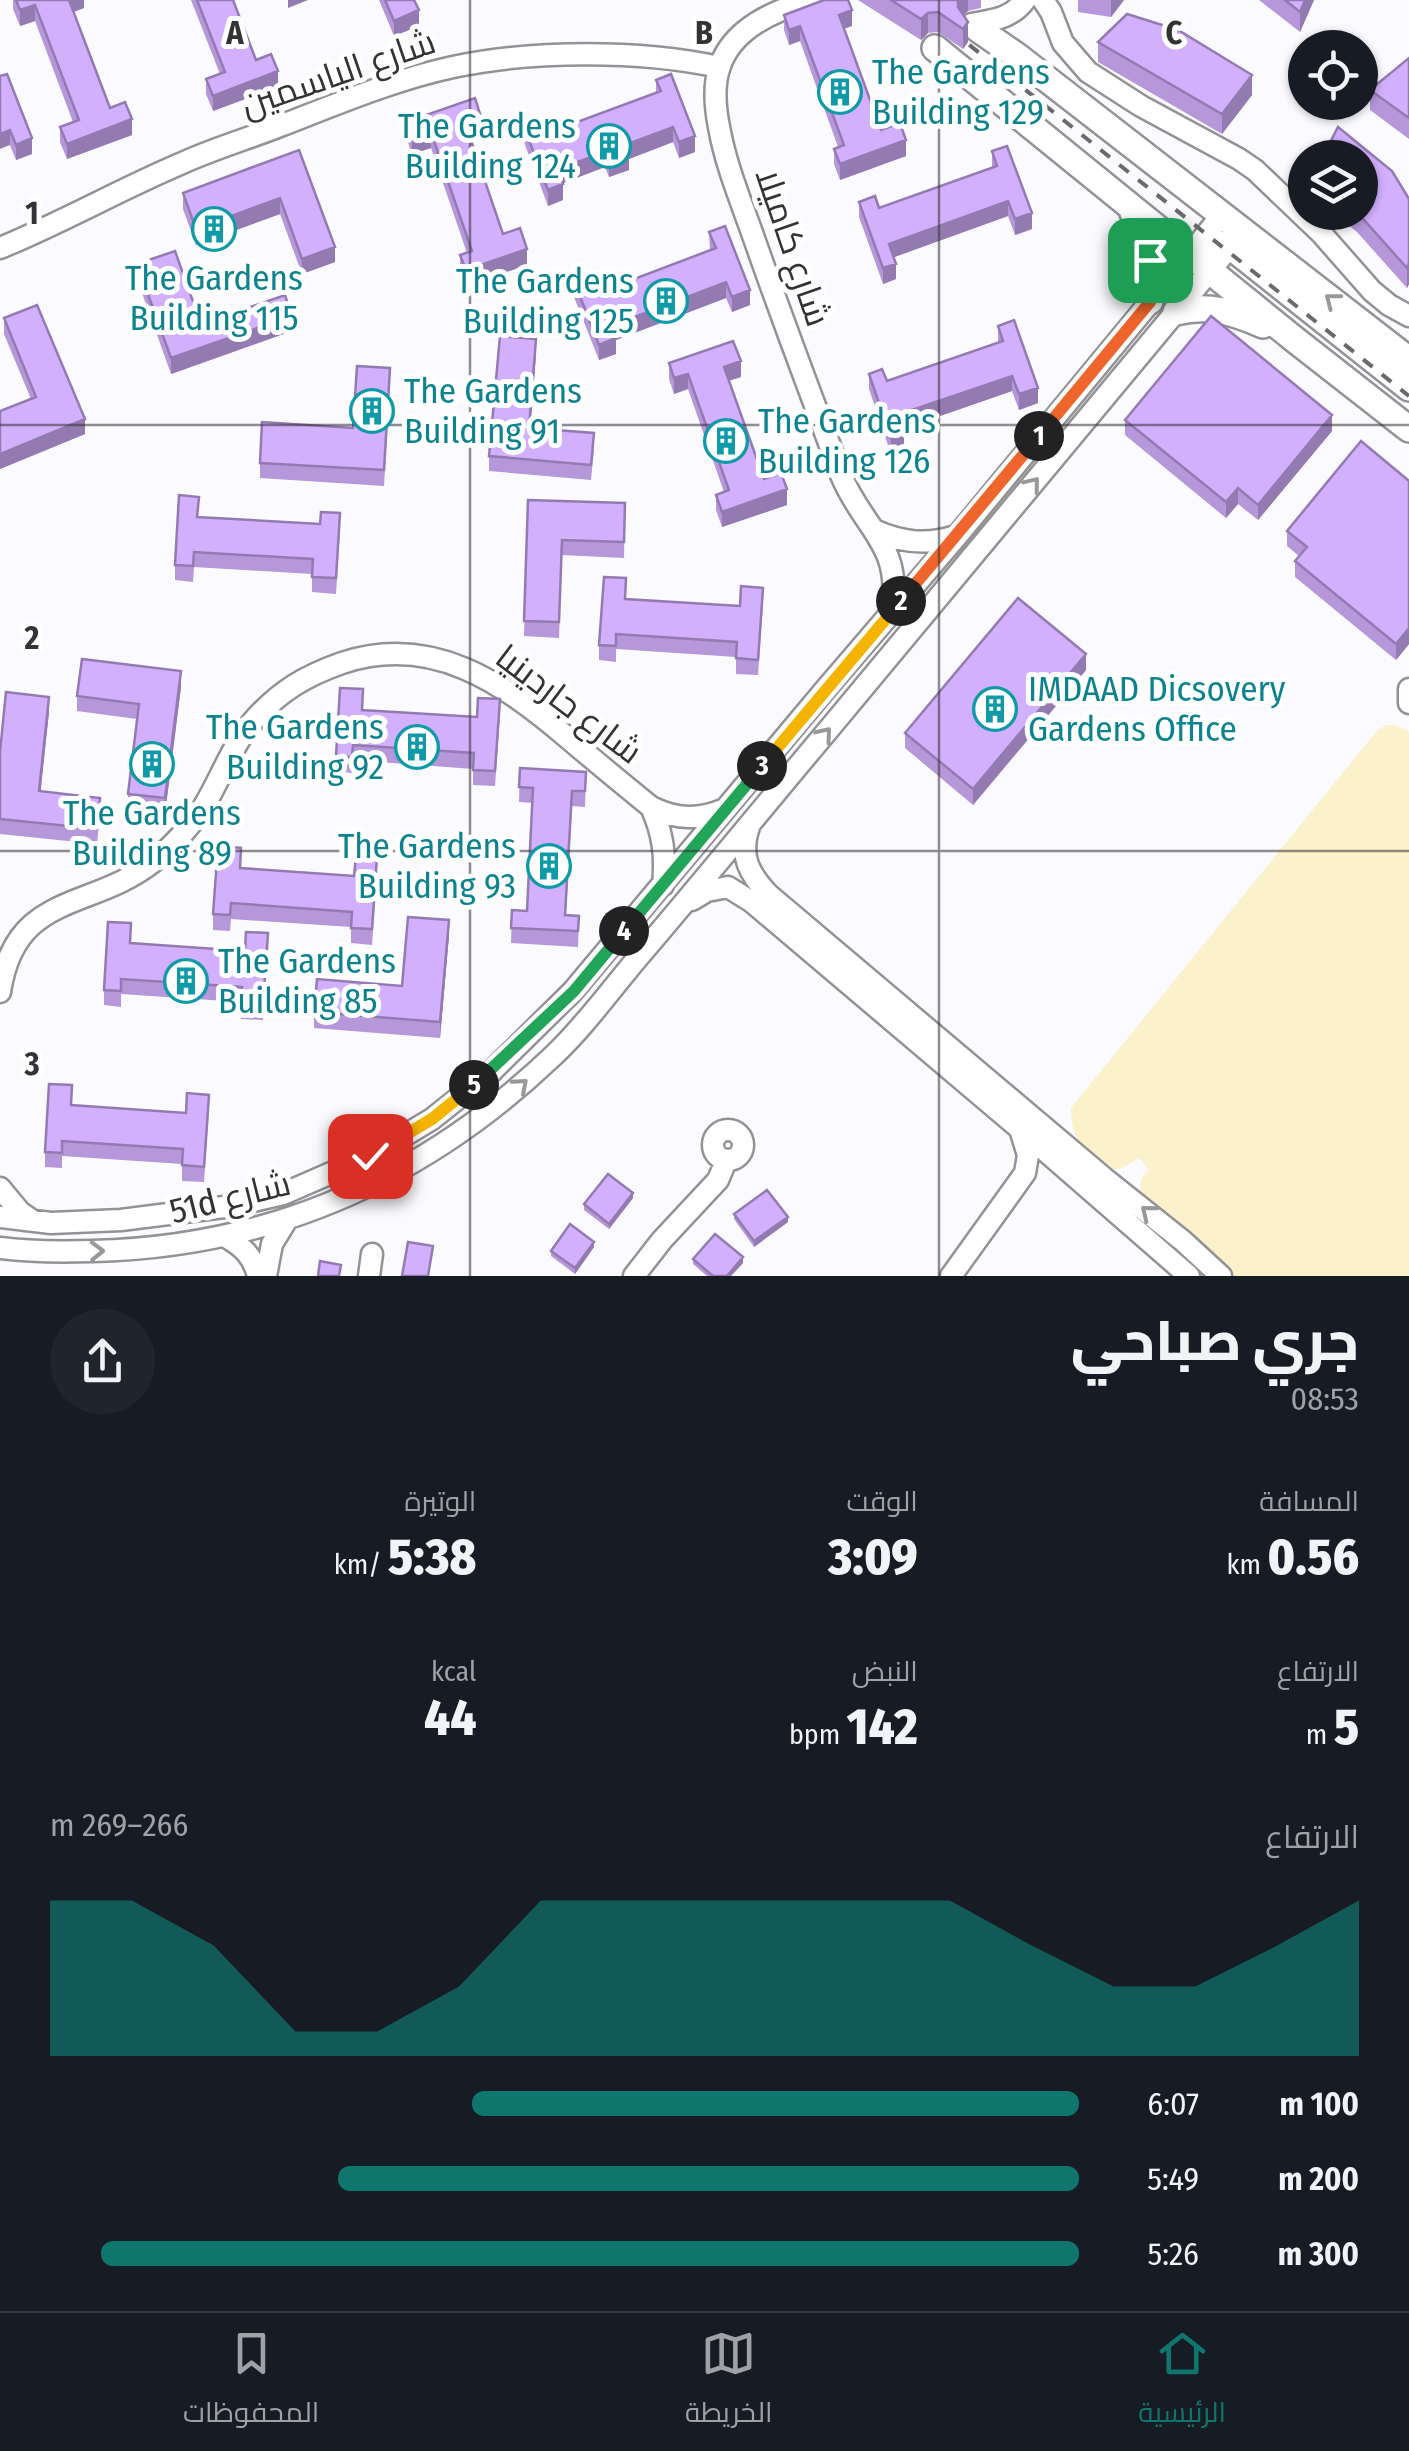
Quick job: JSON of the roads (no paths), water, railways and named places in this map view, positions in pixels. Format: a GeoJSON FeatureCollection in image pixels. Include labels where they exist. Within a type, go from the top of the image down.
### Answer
{"type":"FeatureCollection","features":[{"type":"Feature","properties":{"kind":"main road"},"geometry":{"type":"LineString","coordinates":[[975,26],[1222,215],[1237,239],[1409,388]]}},
{"type":"Feature","properties":{"kind":"main road"},"geometry":{"type":"LineString","coordinates":[[935,48],[1128,204],[1196,246]]}},
{"type":"Feature","properties":{"kind":"main road"},"geometry":{"type":"LineString","coordinates":[[1034,129],[1055,134],[1077,147],[1184,231],[1210,271],[1409,429]]}},
{"type":"Feature","properties":{"kind":"main road"},"geometry":{"type":"LineString","coordinates":[[1128,204],[1146,240],[1152,274],[1150,302]]}},
{"type":"Feature","properties":{"kind":"main road"},"geometry":{"type":"LineString","coordinates":[[1196,246],[1216,239],[1237,239],[1409,360]]}},
{"type":"Feature","properties":{"kind":"main road"},"geometry":{"type":"LineString","coordinates":[[1176,312],[1224,310],[1294,339]]}},
{"type":"Feature","properties":{"kind":"street"},"geometry":{"type":"LineString","coordinates":[[1043,0],[1063,43],[1088,72],[1130,100],[1256,170],[1321,233],[1372,291],[1409,316]]}},
{"type":"Feature","properties":{"kind":"street"},"geometry":{"type":"LineString","coordinates":[[719,67],[743,33],[800,2]]}},
{"type":"Feature","properties":{"kind":"street"},"geometry":{"type":"LineString","coordinates":[[975,26],[1000,19],[1021,5]]}},
{"type":"Feature","properties":{"kind":"street"},"geometry":{"type":"LineString","coordinates":[[1017,56],[1014,34],[1021,5]]}},
{"type":"Feature","properties":{"kind":"street","name":"شارع الياسمين"},"geometry":{"type":"LineString","coordinates":[[0,248],[180,163],[355,96],[448,68],[508,59],[593,56],[687,60],[719,67]]}},
{"type":"Feature","properties":{"kind":"street","name":"شارع كاميلا"},"geometry":{"type":"LineString","coordinates":[[719,67],[715,84],[718,126],[735,183],[841,476],[855,505],[884,544],[893,573],[891,613]]}},
{"type":"Feature","properties":{"kind":"street","name":"51d شارع"},"geometry":{"type":"LineString","coordinates":[[0,1217],[35,1222],[121,1220],[266,1198],[370,1156],[432,1119],[490,1073],[560,1005],[957,536],[1222,215]]}},
{"type":"Feature","properties":{"kind":"street","name":"51d شارع"},"geometry":{"type":"LineString","coordinates":[[0,1248],[50,1252],[141,1250],[286,1221],[378,1182],[424,1156],[518,1089],[557,1053],[681,907],[1237,239]]}},
{"type":"Feature","properties":{"kind":"street"},"geometry":{"type":"LineString","coordinates":[[876,531],[920,542],[957,536]]}},
{"type":"Feature","properties":{"kind":"street","name":"شارع جاردينيا"},"geometry":{"type":"LineString","coordinates":[[0,992],[7,960],[18,939],[34,922],[59,906],[150,865],[188,828],[206,803],[252,722],[297,681],[353,660],[408,655],[430,657],[469,670],[512,693],[651,808],[688,818],[709,816],[727,808]]}},
{"type":"Feature","properties":{"kind":"street"},"geometry":{"type":"LineString","coordinates":[[1409,689],[1409,703]]}},
{"type":"Feature","properties":{"kind":"street","name":"شارع جاردينيا"},"geometry":{"type":"LineString","coordinates":[[651,808],[664,844],[663,884]]}},
{"type":"Feature","properties":{"kind":"street"},"geometry":{"type":"LineString","coordinates":[[749,825],[746,866],[754,880],[1221,1276]]}},
{"type":"Feature","properties":{"kind":"street"},"geometry":{"type":"LineString","coordinates":[[681,907],[707,891],[736,890],[1189,1276]]}},
{"type":"Feature","properties":{"kind":"street"},"geometry":{"type":"LineString","coordinates":[[952,1276],[1026,1173],[1028,1156],[1019,1128]]}},
{"type":"Feature","properties":{"kind":"street"},"geometry":{"type":"LineString","coordinates":[[634,1276],[718,1180],[726,1161]]}},
{"type":"Feature","properties":{"kind":"street"},"geometry":{"type":"LineString","coordinates":[[1020,1182],[1044,1172],[1075,1176]]}},
{"type":"Feature","properties":{"kind":"street"},"geometry":{"type":"LineString","coordinates":[[0,1188],[20,1212],[35,1222]]}},
{"type":"Feature","properties":{"kind":"street"},"geometry":{"type":"LineString","coordinates":[[141,1250],[132,1238],[140,1225],[193,1212]]}},
{"type":"Feature","properties":{"kind":"street"},"geometry":{"type":"LineString","coordinates":[[266,1276],[272,1244],[286,1221]]}},
{"type":"Feature","properties":{"kind":"street"},"geometry":{"type":"LineString","coordinates":[[226,1236],[248,1252],[258,1276]]}},
{"type":"Feature","properties":{"kind":"street"},"geometry":{"type":"LineString","coordinates":[[369,1276],[372,1254]]}},
{"type":"Feature","properties":{"kind":"railway"},"geometry":{"type":"LineString","coordinates":[[913,0],[1409,396]]}},
{"type":"Feature","properties":{"kind":"place","name":"The Gardens Building 129"},"geometry":{"type":"Point","coordinates":[840,92]}},
{"type":"Feature","properties":{"kind":"place","name":"The Gardens Building 124"},"geometry":{"type":"Point","coordinates":[609,146]}},
{"type":"Feature","properties":{"kind":"place","name":"The Gardens Building 115"},"geometry":{"type":"Point","coordinates":[214,229]}},
{"type":"Feature","properties":{"kind":"place","name":"The Gardens Building 125"},"geometry":{"type":"Point","coordinates":[666,301]}},
{"type":"Feature","properties":{"kind":"place","name":"The Gardens Building 91"},"geometry":{"type":"Point","coordinates":[372,411]}},
{"type":"Feature","properties":{"kind":"place","name":"The Gardens Building 126"},"geometry":{"type":"Point","coordinates":[726,441]}},
{"type":"Feature","properties":{"kind":"place","name":"IMDAAD Dicsovery Gardens Office"},"geometry":{"type":"Point","coordinates":[995,709]}},
{"type":"Feature","properties":{"kind":"place","name":"The Gardens Building 92"},"geometry":{"type":"Point","coordinates":[417,747]}},
{"type":"Feature","properties":{"kind":"place","name":"The Gardens Building 89"},"geometry":{"type":"Point","coordinates":[152,764]}},
{"type":"Feature","properties":{"kind":"place","name":"The Gardens Building 93"},"geometry":{"type":"Point","coordinates":[549,866]}},
{"type":"Feature","properties":{"kind":"place","name":"The Gardens Building 85"},"geometry":{"type":"Point","coordinates":[186,981]}}]}
